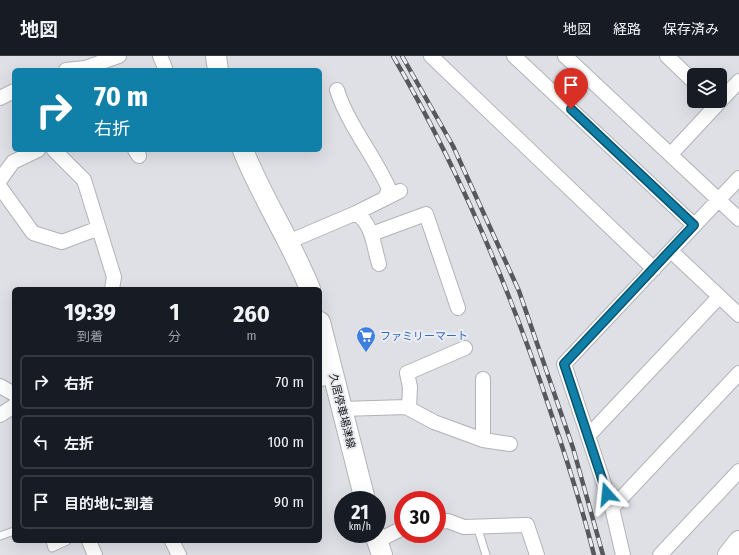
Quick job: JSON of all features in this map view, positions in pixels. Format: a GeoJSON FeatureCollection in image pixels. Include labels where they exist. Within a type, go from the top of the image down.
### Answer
{"type":"FeatureCollection","features":[{"type":"Feature","properties":{"kind":"main road"},"geometry":{"type":"LineString","coordinates":[[216,56],[218,68]]}},
{"type":"Feature","properties":{"kind":"main road"},"geometry":{"type":"LineString","coordinates":[[244,152],[253,174],[309,287]]}},
{"type":"Feature","properties":{"kind":"main road","name":"久居停車場津線"},"geometry":{"type":"LineString","coordinates":[[322,338],[327,378],[342,409],[364,491]]}},
{"type":"Feature","properties":{"kind":"main road"},"geometry":{"type":"LineString","coordinates":[[728,555],[739,541]]}},
{"type":"Feature","properties":{"kind":"street"},"geometry":{"type":"LineString","coordinates":[[94,68],[119,56]]}},
{"type":"Feature","properties":{"kind":"street"},"geometry":{"type":"LineString","coordinates":[[430,56],[654,269]]}},
{"type":"Feature","properties":{"kind":"street"},"geometry":{"type":"LineString","coordinates":[[514,56],[694,225]]}},
{"type":"Feature","properties":{"kind":"street"},"geometry":{"type":"LineString","coordinates":[[565,56],[739,219]]}},
{"type":"Feature","properties":{"kind":"street"},"geometry":{"type":"LineString","coordinates":[[667,56],[687,75]]}},
{"type":"Feature","properties":{"kind":"street"},"geometry":{"type":"LineString","coordinates":[[727,92],[739,81]]}},
{"type":"Feature","properties":{"kind":"street"},"geometry":{"type":"LineString","coordinates":[[336,90],[343,107],[381,172],[389,189],[385,198]]}},
{"type":"Feature","properties":{"kind":"street"},"geometry":{"type":"LineString","coordinates":[[0,98],[12,92]]}},
{"type":"Feature","properties":{"kind":"street"},"geometry":{"type":"LineString","coordinates":[[670,154],[711,108]]}},
{"type":"Feature","properties":{"kind":"street"},"geometry":{"type":"LineString","coordinates":[[0,180],[13,162],[34,152]]}},
{"type":"Feature","properties":{"kind":"street"},"geometry":{"type":"LineString","coordinates":[[56,152],[84,180],[114,277],[112,287]]}},
{"type":"Feature","properties":{"kind":"street"},"geometry":{"type":"LineString","coordinates":[[624,555],[612,508],[564,364],[739,178]]}},
{"type":"Feature","properties":{"kind":"street"},"geometry":{"type":"LineString","coordinates":[[0,187],[33,233],[62,242],[99,228]]}},
{"type":"Feature","properties":{"kind":"street"},"geometry":{"type":"LineString","coordinates":[[288,242],[356,213],[400,191]]}},
{"type":"Feature","properties":{"kind":"street"},"geometry":{"type":"LineString","coordinates":[[356,213],[365,220],[371,232],[379,264]]}},
{"type":"Feature","properties":{"kind":"street"},"geometry":{"type":"LineString","coordinates":[[371,232],[377,232],[426,214],[458,308]]}},
{"type":"Feature","properties":{"kind":"street"},"geometry":{"type":"LineString","coordinates":[[671,251],[739,315]]}},
{"type":"Feature","properties":{"kind":"street"},"geometry":{"type":"LineString","coordinates":[[588,436],[719,297]]}},
{"type":"Feature","properties":{"kind":"street"},"geometry":{"type":"LineString","coordinates":[[410,408],[410,387],[407,373],[465,348]]}},
{"type":"Feature","properties":{"kind":"street"},"geometry":{"type":"LineString","coordinates":[[612,508],[739,373]]}},
{"type":"Feature","properties":{"kind":"street"},"geometry":{"type":"LineString","coordinates":[[483,379],[483,440]]}},
{"type":"Feature","properties":{"kind":"street"},"geometry":{"type":"LineString","coordinates":[[0,386],[12,393]]}},
{"type":"Feature","properties":{"kind":"street"},"geometry":{"type":"LineString","coordinates":[[0,415],[12,407]]}},
{"type":"Feature","properties":{"kind":"street"},"geometry":{"type":"LineString","coordinates":[[342,409],[410,408],[434,422],[483,440],[510,444]]}},
{"type":"Feature","properties":{"kind":"street"},"geometry":{"type":"LineString","coordinates":[[660,555],[739,471]]}},
{"type":"Feature","properties":{"kind":"street"},"geometry":{"type":"LineString","coordinates":[[446,521],[464,527],[527,525],[536,555]]}},
{"type":"Feature","properties":{"kind":"street"},"geometry":{"type":"LineString","coordinates":[[90,543],[95,555]]}},
{"type":"Feature","properties":{"kind":"street"},"geometry":{"type":"LineString","coordinates":[[173,543],[179,555]]}},
{"type":"Feature","properties":{"kind":"lane"},"geometry":{"type":"LineString","coordinates":[[477,526],[486,555]]}},
{"type":"Feature","properties":{"kind":"lane"},"geometry":{"type":"LineString","coordinates":[[0,536],[12,532]]}},
{"type":"Feature","properties":{"kind":"lane"},"geometry":{"type":"LineString","coordinates":[[51,543],[52,548],[63,543]]}},
{"type":"Feature","properties":{"kind":"railway"},"geometry":{"type":"LineString","coordinates":[[393,56],[440,142],[500,275],[535,367],[557,431],[594,555]]}},
{"type":"Feature","properties":{"kind":"railway"},"geometry":{"type":"LineString","coordinates":[[402,56],[453,146],[519,291],[573,448],[603,555]]}},
{"type":"Feature","properties":{"kind":"place","name":"ファミリーマート"},"geometry":{"type":"Point","coordinates":[366,353]}},
{"type":"Feature","properties":{"kind":"route"},"geometry":{"type":"LineString","coordinates":[[571,109],[694,225],[564,364],[607,494]]}}]}
